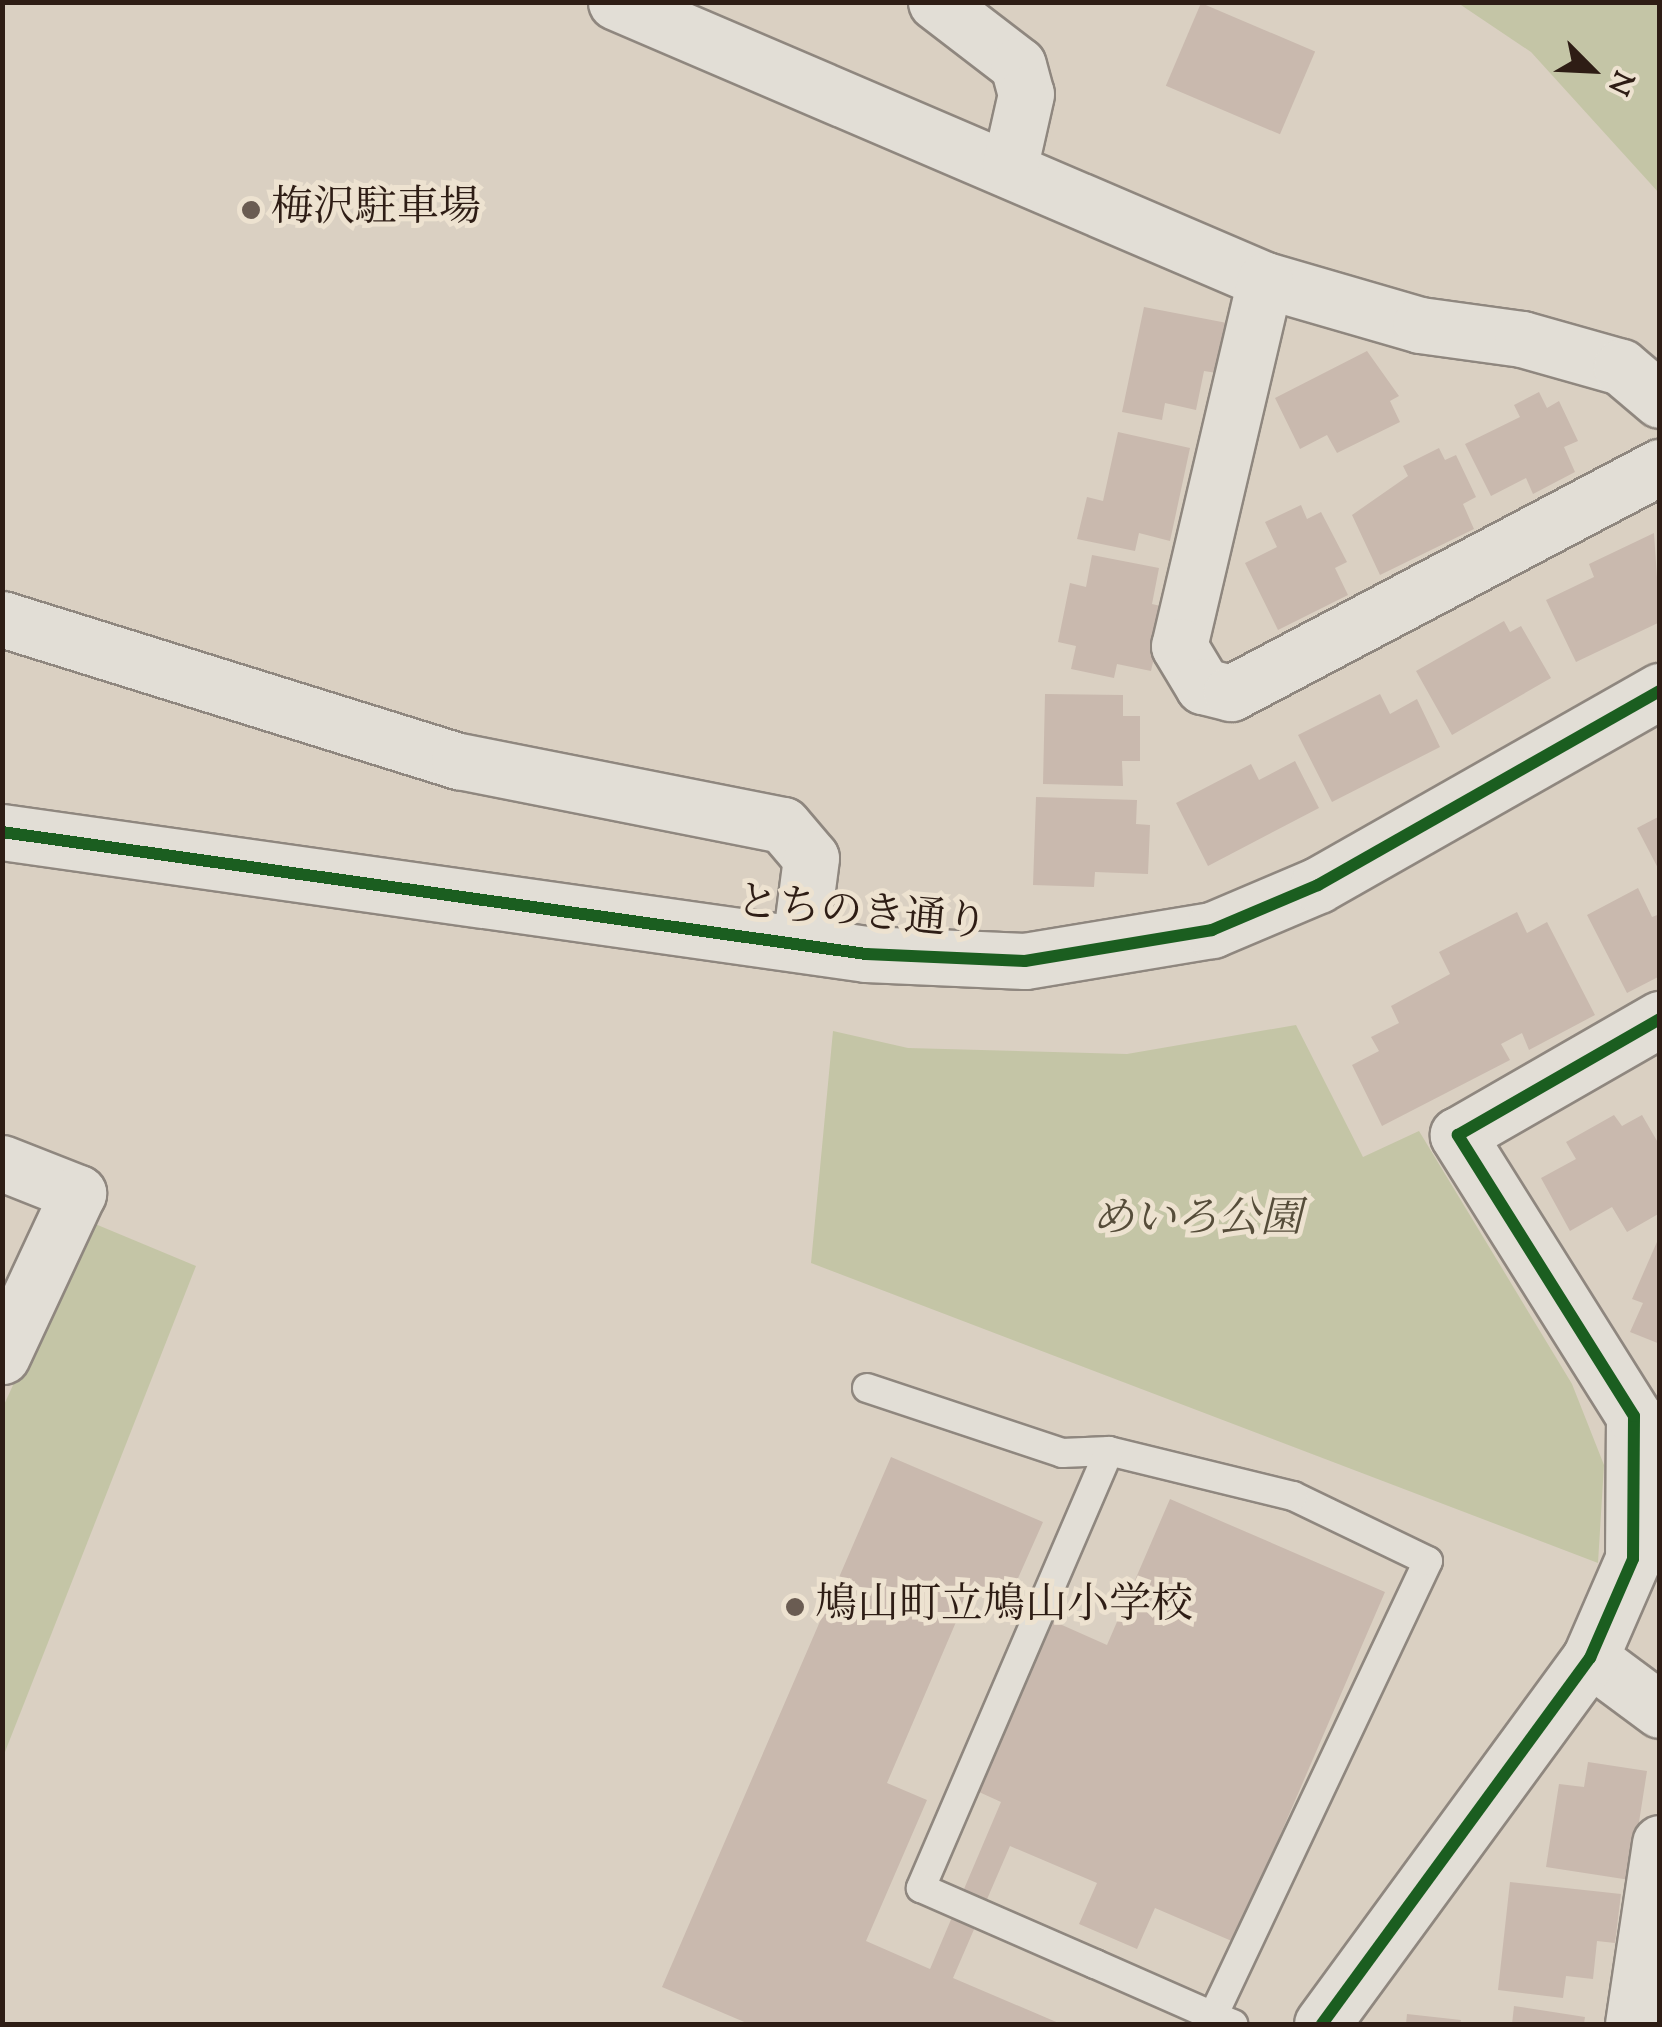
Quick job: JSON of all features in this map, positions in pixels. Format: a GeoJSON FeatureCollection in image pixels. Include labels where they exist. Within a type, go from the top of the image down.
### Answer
{"type":"FeatureCollection","features":[{"type":"Feature","properties":{"kind":"street"},"geometry":{"type":"LineString","coordinates":[[616,2],[1010,166],[1265,280],[1420,326],[1522,339],[1621,367],[1660,400]]}},
{"type":"Feature","properties":{"kind":"street"},"geometry":{"type":"LineString","coordinates":[[936,2],[1018,65],[1026,94],[1010,166]]}},
{"type":"Feature","properties":{"kind":"street"},"geometry":{"type":"LineString","coordinates":[[1265,280],[1179,646],[1203,686],[1231,693],[1660,467]]}},
{"type":"Feature","properties":{"kind":"street"},"geometry":{"type":"LineString","coordinates":[[2,620],[460,760],[783,825],[811,858],[800,943]]}},
{"type":"Feature","properties":{"kind":"street","name":"とちのき通り"},"geometry":{"type":"LineString","coordinates":[[2,832],[916,960],[1025,961],[1212,930],[1410,838],[1660,691]]}},
{"type":"Feature","properties":{"kind":"street"},"geometry":{"type":"LineString","coordinates":[[1322,2024],[1590,1658],[1633,1559],[1647,1418],[1458,1135],[1660,1019]]}},
{"type":"Feature","properties":{"kind":"street"},"geometry":{"type":"LineString","coordinates":[[2,1163],[78,1192],[2,1356]]}},
{"type":"Feature","properties":{"kind":"street"},"geometry":{"type":"LineString","coordinates":[[1590,1658],[1660,1710]]}},
{"type":"Feature","properties":{"kind":"street"},"geometry":{"type":"LineString","coordinates":[[1632,2024],[1660,1842]]}},
{"type":"Feature","properties":{"kind":"lane"},"geometry":{"type":"LineString","coordinates":[[867,1388],[1062,1454],[1109,1451],[1293,1496],[1428,1560],[1223,2020],[921,1888],[1109,1451]]}},
{"type":"Feature","properties":{"kind":"green space"},"geometry":{"type":"Polygon","coordinates":[[[1458,3],[1659,3],[1659,193],[1531,52],[1458,3]]]}},
{"type":"Feature","properties":{"kind":"green space","name":"めいろ公園"},"geometry":{"type":"Polygon","coordinates":[[[1296,1025],[1363,1157],[1419,1131],[1572,1384],[1604,1465],[1598,1563],[811,1263],[833,1031],[908,1048],[1127,1054],[1296,1025]]]}},
{"type":"Feature","properties":{"kind":"green space"},"geometry":{"type":"Polygon","coordinates":[[[88,1221],[196,1266],[3,1757],[3,1407],[88,1221]]]}},
{"type":"Feature","properties":{"kind":"building"},"geometry":{"type":"Polygon","coordinates":[[[1201,3],[1315,51],[1280,134],[1166,86],[1201,3]]]}},
{"type":"Feature","properties":{"kind":"building"},"geometry":{"type":"Polygon","coordinates":[[[1144,307],[1227,323],[1217,373],[1204,371],[1196,410],[1165,403],[1162,420],[1122,412],[1144,307]]]}},
{"type":"Feature","properties":{"kind":"building"},"geometry":{"type":"Polygon","coordinates":[[[1367,351],[1399,396],[1390,401],[1400,422],[1337,453],[1327,435],[1300,449],[1275,398],[1367,351]]]}},
{"type":"Feature","properties":{"kind":"building"},"geometry":{"type":"Polygon","coordinates":[[[1539,392],[1547,408],[1559,401],[1578,441],[1564,447],[1575,472],[1533,494],[1526,478],[1491,496],[1465,444],[1520,417],[1514,405],[1539,392]]]}},
{"type":"Feature","properties":{"kind":"building"},"geometry":{"type":"Polygon","coordinates":[[[1118,432],[1190,448],[1170,541],[1139,533],[1135,551],[1077,539],[1087,497],[1103,501],[1118,432]]]}},
{"type":"Feature","properties":{"kind":"building"},"geometry":{"type":"Polygon","coordinates":[[[1439,448],[1445,460],[1456,455],[1476,497],[1463,504],[1474,529],[1380,575],[1352,515],[1408,476],[1403,466],[1439,448]]]}},
{"type":"Feature","properties":{"kind":"building"},"geometry":{"type":"Polygon","coordinates":[[[1301,505],[1307,519],[1321,512],[1347,562],[1335,568],[1348,595],[1278,630],[1245,563],[1277,547],[1265,522],[1301,505]]]}},
{"type":"Feature","properties":{"kind":"building"},"geometry":{"type":"Polygon","coordinates":[[[1654,533],[1660,622],[1576,662],[1546,600],[1594,577],[1589,564],[1654,533]]]}},
{"type":"Feature","properties":{"kind":"building"},"geometry":{"type":"Polygon","coordinates":[[[1092,555],[1159,568],[1152,604],[1165,607],[1151,671],[1117,664],[1114,678],[1071,669],[1076,646],[1058,642],[1070,583],[1086,587],[1092,555]]]}},
{"type":"Feature","properties":{"kind":"building"},"geometry":{"type":"Polygon","coordinates":[[[1504,621],[1510,632],[1521,626],[1551,678],[1452,735],[1416,671],[1504,621]]]}},
{"type":"Feature","properties":{"kind":"building"},"geometry":{"type":"Polygon","coordinates":[[[1045,694],[1123,695],[1123,716],[1140,716],[1140,761],[1122,761],[1123,786],[1043,784],[1045,694]]]}},
{"type":"Feature","properties":{"kind":"building"},"geometry":{"type":"Polygon","coordinates":[[[1380,694],[1390,714],[1417,699],[1440,747],[1332,802],[1298,735],[1380,694]]]}},
{"type":"Feature","properties":{"kind":"building"},"geometry":{"type":"Polygon","coordinates":[[[1295,761],[1319,808],[1208,866],[1176,803],[1251,764],[1259,780],[1295,761]]]}},
{"type":"Feature","properties":{"kind":"building"},"geometry":{"type":"Polygon","coordinates":[[[1036,797],[1137,800],[1136,824],[1150,825],[1148,874],[1095,872],[1094,887],[1033,885],[1036,797]]]}},
{"type":"Feature","properties":{"kind":"building"},"geometry":{"type":"Polygon","coordinates":[[[1660,816],[1660,872],[1637,828],[1660,816]]]}},
{"type":"Feature","properties":{"kind":"building"},"geometry":{"type":"Polygon","coordinates":[[[1638,888],[1652,917],[1660,914],[1660,976],[1627,993],[1587,915],[1638,888]]]}},
{"type":"Feature","properties":{"kind":"building"},"geometry":{"type":"Polygon","coordinates":[[[1517,912],[1527,933],[1547,922],[1595,1015],[1529,1050],[1522,1033],[1501,1044],[1510,1060],[1382,1126],[1352,1065],[1379,1051],[1371,1037],[1399,1023],[1391,1006],[1450,974],[1439,952],[1517,912]]]}},
{"type":"Feature","properties":{"kind":"building"},"geometry":{"type":"Polygon","coordinates":[[[1614,1115],[1622,1126],[1642,1115],[1660,1146],[1660,1213],[1627,1232],[1612,1207],[1570,1231],[1541,1178],[1576,1159],[1566,1142],[1614,1115]]]}},
{"type":"Feature","properties":{"kind":"building"},"geometry":{"type":"Polygon","coordinates":[[[1660,1235],[1660,1344],[1630,1332],[1643,1303],[1632,1299],[1660,1235]]]}},
{"type":"Feature","properties":{"kind":"building"},"geometry":{"type":"Polygon","coordinates":[[[891,1457],[1043,1522],[1007,1603],[971,1587],[887,1783],[927,1800],[866,1941],[930,1969],[1001,1802],[979,1792],[1053,1621],[1107,1645],[1170,1499],[1385,1592],[1234,1942],[1155,1908],[1137,1949],[1079,1924],[1097,1883],[1010,1846],[953,1978],[1061,2024],[749,2024],[662,1987],[891,1457]]]}},
{"type":"Feature","properties":{"kind":"building"},"geometry":{"type":"Polygon","coordinates":[[[1588,1762],[1647,1771],[1630,1880],[1546,1867],[1559,1784],[1584,1787],[1588,1762]]]}},
{"type":"Feature","properties":{"kind":"building"},"geometry":{"type":"Polygon","coordinates":[[[1510,1882],[1621,1894],[1615,1943],[1597,1941],[1593,1979],[1566,1976],[1563,1998],[1498,1990],[1510,1882]]]}},
{"type":"Feature","properties":{"kind":"building"},"geometry":{"type":"Polygon","coordinates":[[[1514,2006],[1585,2017],[1584,2024],[1512,2024],[1514,2006]]]}},
{"type":"Feature","properties":{"kind":"building"},"geometry":{"type":"Polygon","coordinates":[[[1407,2014],[1461,2020],[1460,2024],[1406,2024],[1407,2014]]]}},
{"type":"Feature","properties":{"kind":"cycle path"},"geometry":{"type":"LineString","coordinates":[[2,832],[866,954],[1025,961],[1212,930],[1318,885],[1660,691]]}},
{"type":"Feature","properties":{"kind":"cycle path"},"geometry":{"type":"LineString","coordinates":[[1322,2024],[1590,1658],[1633,1559],[1634,1416],[1458,1135],[1660,1019]]}},
{"type":"Feature","properties":{"kind":"place","name":"梅沢駐車場"},"geometry":{"type":"Point","coordinates":[251,210]}},
{"type":"Feature","properties":{"kind":"place","name":"鳩山町立鳩山小学校"},"geometry":{"type":"Point","coordinates":[795,1607]}}]}
